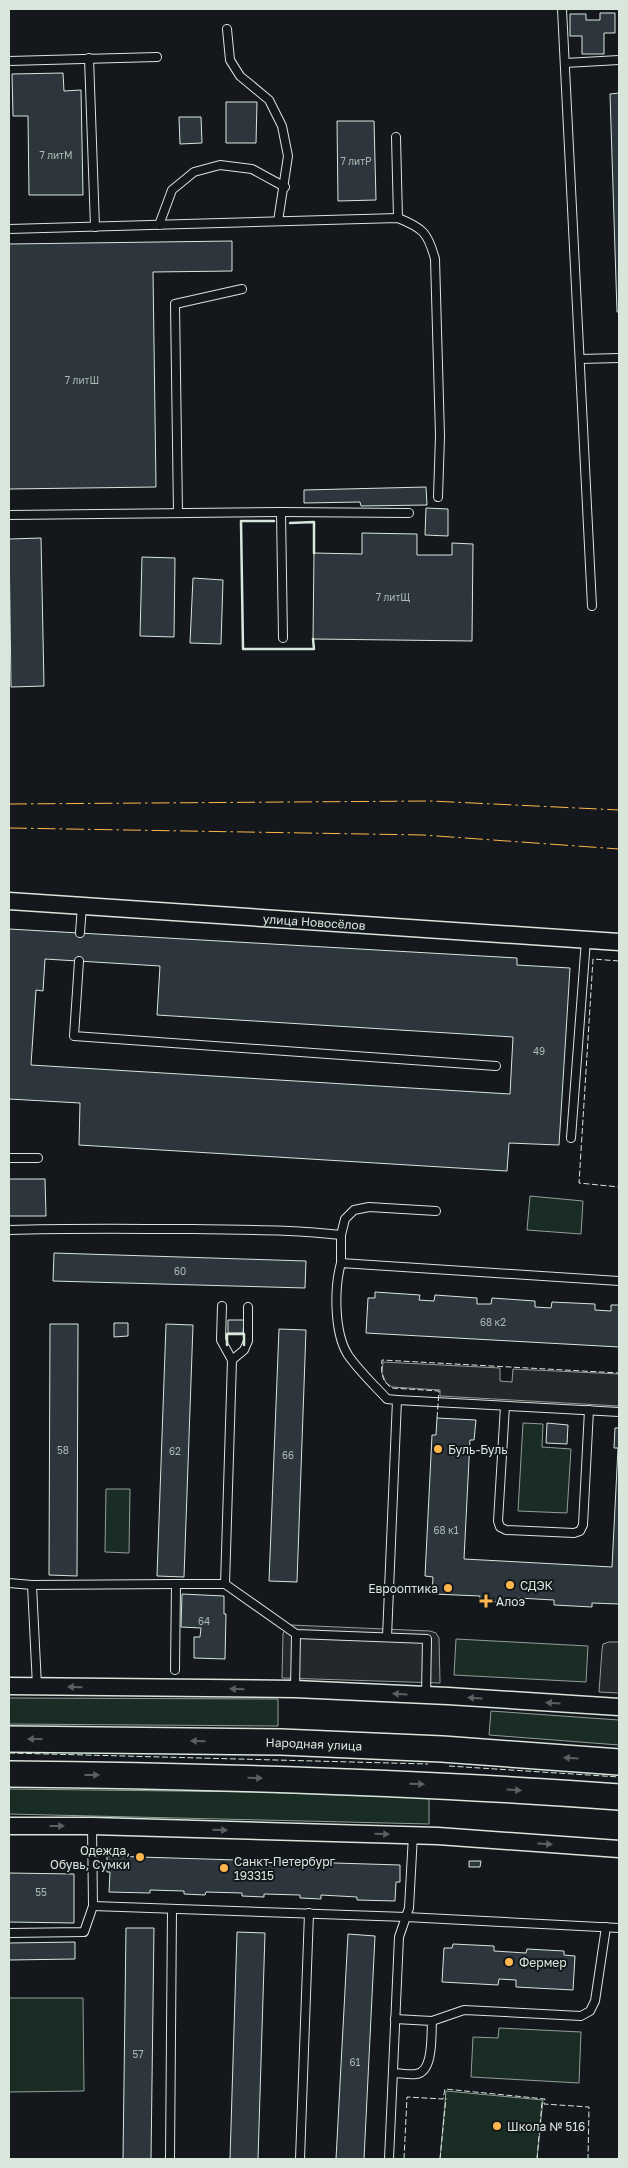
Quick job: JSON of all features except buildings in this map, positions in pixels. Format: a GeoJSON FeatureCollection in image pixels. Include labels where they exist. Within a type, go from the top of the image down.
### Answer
{"type":"FeatureCollection","features":[{"type":"Feature","properties":{"kind":"main road","name":"Народная улица"},"geometry":{"type":"LineString","coordinates":[[9,1739],[281,1742],[442,1749],[619,1762]]}},
{"type":"Feature","properties":{"kind":"main road"},"geometry":{"type":"LineString","coordinates":[[9,1774],[129,1775],[440,1785],[619,1797]]}},
{"type":"Feature","properties":{"kind":"street","name":"улица Новосёлов"},"geometry":{"type":"LineString","coordinates":[[9,901],[619,942]]}},
{"type":"Feature","properties":{"kind":"street"},"geometry":{"type":"LineString","coordinates":[[9,1686],[295,1690],[619,1708]]}},
{"type":"Feature","properties":{"kind":"street"},"geometry":{"type":"LineString","coordinates":[[9,1826],[92,1826],[413,1835],[619,1849]]}},
{"type":"Feature","properties":{"kind":"lane"},"geometry":{"type":"LineString","coordinates":[[562,9],[592,606]]}},
{"type":"Feature","properties":{"kind":"lane"},"geometry":{"type":"LineString","coordinates":[[227,29],[230,60],[240,76],[269,100],[282,126],[288,156],[278,221]]}},
{"type":"Feature","properties":{"kind":"lane"},"geometry":{"type":"LineString","coordinates":[[9,61],[157,57]]}},
{"type":"Feature","properties":{"kind":"lane"},"geometry":{"type":"LineString","coordinates":[[89,58],[95,227]]}},
{"type":"Feature","properties":{"kind":"lane"},"geometry":{"type":"LineString","coordinates":[[565,63],[619,60]]}},
{"type":"Feature","properties":{"kind":"lane"},"geometry":{"type":"LineString","coordinates":[[396,137],[398,218]]}},
{"type":"Feature","properties":{"kind":"lane"},"geometry":{"type":"LineString","coordinates":[[159,225],[172,190],[194,172],[220,166],[252,170],[284,187]]}},
{"type":"Feature","properties":{"kind":"lane"},"geometry":{"type":"LineString","coordinates":[[9,229],[398,218],[414,225],[430,240],[435,259],[440,436],[438,497]]}},
{"type":"Feature","properties":{"kind":"lane"},"geometry":{"type":"LineString","coordinates":[[178,513],[175,304],[242,290]]}},
{"type":"Feature","properties":{"kind":"lane"},"geometry":{"type":"LineString","coordinates":[[580,359],[619,358]]}},
{"type":"Feature","properties":{"kind":"lane"},"geometry":{"type":"LineString","coordinates":[[281,512],[283,638]]}},
{"type":"Feature","properties":{"kind":"lane"},"geometry":{"type":"LineString","coordinates":[[9,515],[281,512],[409,513]]}},
{"type":"Feature","properties":{"kind":"lane"},"geometry":{"type":"LineString","coordinates":[[80,933],[82,905]]}},
{"type":"Feature","properties":{"kind":"lane"},"geometry":{"type":"LineString","coordinates":[[571,1138],[586,940]]}},
{"type":"Feature","properties":{"kind":"lane"},"geometry":{"type":"LineString","coordinates":[[79,961],[74,1036],[496,1066]]}},
{"type":"Feature","properties":{"kind":"lane"},"geometry":{"type":"LineString","coordinates":[[9,1158],[38,1158]]}},
{"type":"Feature","properties":{"kind":"lane"},"geometry":{"type":"LineString","coordinates":[[436,1211],[369,1206],[354,1210],[345,1219],[342,1235],[341,1263],[338,1274],[337,1310],[339,1336],[348,1354],[387,1399],[619,1412]]}},
{"type":"Feature","properties":{"kind":"lane"},"geometry":{"type":"LineString","coordinates":[[9,1230],[78,1227],[284,1230],[342,1235]]}},
{"type":"Feature","properties":{"kind":"lane"},"geometry":{"type":"LineString","coordinates":[[341,1263],[619,1281]]}},
{"type":"Feature","properties":{"kind":"lane"},"geometry":{"type":"LineString","coordinates":[[222,1306],[221,1340],[232,1360],[225,1584]]}},
{"type":"Feature","properties":{"kind":"lane"},"geometry":{"type":"LineString","coordinates":[[232,1360],[244,1350],[248,1342],[248,1307]]}},
{"type":"Feature","properties":{"kind":"lane"},"geometry":{"type":"LineString","coordinates":[[387,1637],[397,1400]]}},
{"type":"Feature","properties":{"kind":"lane"},"geometry":{"type":"LineString","coordinates":[[505,1406],[498,1521],[500,1527],[506,1530],[525,1531],[574,1533],[580,1531],[583,1525],[589,1410]]}},
{"type":"Feature","properties":{"kind":"lane"},"geometry":{"type":"LineString","coordinates":[[9,1582],[32,1584],[225,1584],[296,1634],[427,1639],[426,1696]]}},
{"type":"Feature","properties":{"kind":"lane"},"geometry":{"type":"LineString","coordinates":[[32,1584],[37,1686]]}},
{"type":"Feature","properties":{"kind":"lane"},"geometry":{"type":"LineString","coordinates":[[175,1670],[176,1584]]}},
{"type":"Feature","properties":{"kind":"lane"},"geometry":{"type":"LineString","coordinates":[[295,1690],[296,1634]]}},
{"type":"Feature","properties":{"kind":"lane"},"geometry":{"type":"LineString","coordinates":[[9,1933],[84,1932],[92,1906],[92,1826]]}},
{"type":"Feature","properties":{"kind":"lane"},"geometry":{"type":"LineString","coordinates":[[389,2159],[399,1937],[409,1908],[413,1835]]}},
{"type":"Feature","properties":{"kind":"lane"},"geometry":{"type":"LineString","coordinates":[[92,1906],[406,1917],[619,1928],[619,1922]]}},
{"type":"Feature","properties":{"kind":"lane"},"geometry":{"type":"LineString","coordinates":[[170,2159],[172,1909]]}},
{"type":"Feature","properties":{"kind":"lane"},"geometry":{"type":"LineString","coordinates":[[300,2159],[309,1913]]}},
{"type":"Feature","properties":{"kind":"lane"},"geometry":{"type":"LineString","coordinates":[[395,2019],[432,2021],[464,2010],[580,2016],[590,2011],[595,2001],[606,1927]]}},
{"type":"Feature","properties":{"kind":"lane"},"geometry":{"type":"LineString","coordinates":[[392,2073],[418,2074],[423,2070],[430,2060],[432,2021]]}},
{"type":"Feature","properties":{"kind":"green space"},"geometry":{"type":"Polygon","coordinates":[[[530,1196],[583,1201],[581,1234],[527,1230],[530,1196]]]}},
{"type":"Feature","properties":{"kind":"green space"},"geometry":{"type":"Polygon","coordinates":[[[523,1423],[543,1424],[542,1447],[571,1449],[567,1513],[518,1511],[523,1423]]]}},
{"type":"Feature","properties":{"kind":"green space"},"geometry":{"type":"Polygon","coordinates":[[[106,1489],[130,1489],[129,1553],[105,1552],[106,1489]]]}},
{"type":"Feature","properties":{"kind":"green space"},"geometry":{"type":"Polygon","coordinates":[[[456,1639],[588,1646],[586,1682],[454,1675],[456,1639]]]}},
{"type":"Feature","properties":{"kind":"green space"},"geometry":{"type":"Polygon","coordinates":[[[9,1698],[278,1699],[278,1726],[9,1724],[9,1698]]]}},
{"type":"Feature","properties":{"kind":"green space"},"geometry":{"type":"Polygon","coordinates":[[[491,1711],[619,1720],[619,1745],[489,1735],[491,1711]]]}},
{"type":"Feature","properties":{"kind":"green space"},"geometry":{"type":"Polygon","coordinates":[[[9,1789],[259,1792],[429,1798],[429,1824],[9,1814],[9,1789]]]}},
{"type":"Feature","properties":{"kind":"green space"},"geometry":{"type":"Polygon","coordinates":[[[9,1998],[83,1998],[84,2091],[9,2092],[9,1998]]]}},
{"type":"Feature","properties":{"kind":"green space"},"geometry":{"type":"Polygon","coordinates":[[[499,2028],[581,2032],[579,2083],[471,2077],[473,2037],[498,2038],[499,2028]]]}},
{"type":"Feature","properties":{"kind":"green space"},"geometry":{"type":"Polygon","coordinates":[[[446,2091],[543,2100],[537,2159],[440,2159],[446,2091]]]}},
{"type":"Feature","properties":{"kind":"shaded area"},"geometry":{"type":"Polygon","coordinates":[[[383,1362],[500,1368],[500,1381],[512,1382],[513,1369],[619,1374],[619,1406],[440,1396],[440,1390],[392,1387],[386,1383],[382,1373],[383,1362]]]}},
{"type":"Feature","properties":{"kind":"shaded area"},"geometry":{"type":"Polygon","coordinates":[[[291,1625],[430,1631],[436,1633],[439,1638],[440,1683],[282,1678],[283,1633],[291,1625]]]}},
{"type":"Feature","properties":{"kind":"shaded area"},"geometry":{"type":"Polygon","coordinates":[[[619,1642],[619,1693],[599,1692],[603,1644],[619,1642]]]}},
{"type":"Feature","properties":{"kind":"fence"},"geometry":{"type":"LineString","coordinates":[[619,961],[593,959],[579,1183],[619,1187]]}},
{"type":"Feature","properties":{"kind":"fence"},"geometry":{"type":"LineString","coordinates":[[437,1418],[439,1391],[392,1388],[382,1376],[382,1360],[619,1373]]}},
{"type":"Feature","properties":{"kind":"fence"},"geometry":{"type":"LineString","coordinates":[[9,1753],[428,1764]]}},
{"type":"Feature","properties":{"kind":"fence"},"geometry":{"type":"LineString","coordinates":[[449,1766],[619,1777]]}},
{"type":"Feature","properties":{"kind":"fence"},"geometry":{"type":"LineString","coordinates":[[404,2159],[407,2097],[443,2099],[445,2089],[545,2099],[544,2104],[589,2107],[588,2159]]}},
{"type":"Feature","properties":{"kind":"fence"},"geometry":{"type":"LineString","coordinates":[[440,2159],[446,2098]]}},
{"type":"Feature","properties":{"kind":"fence"},"geometry":{"type":"LineString","coordinates":[[537,2159],[542,2102]]}},
{"type":"Feature","properties":{"kind":"wall"},"geometry":{"type":"LineString","coordinates":[[274,521],[241,521],[243,649],[314,649],[313,639]]}},
{"type":"Feature","properties":{"kind":"wall"},"geometry":{"type":"LineString","coordinates":[[290,523],[314,522],[314,553]]}},
{"type":"Feature","properties":{"kind":"wall"},"geometry":{"type":"LineString","coordinates":[[227,1345],[227,1334],[244,1334],[244,1345]]}},
{"type":"Feature","properties":{"kind":"power"},"geometry":{"type":"LineString","coordinates":[[9,804],[431,801],[619,810]]}},
{"type":"Feature","properties":{"kind":"power"},"geometry":{"type":"LineString","coordinates":[[9,828],[423,835],[619,849]]}},
{"type":"Feature","properties":{"kind":"place","name":"Буль-Буль"},"geometry":{"type":"Point","coordinates":[438,1449]}},
{"type":"Feature","properties":{"kind":"place","name":"СДЭК"},"geometry":{"type":"Point","coordinates":[510,1585]}},
{"type":"Feature","properties":{"kind":"place","name":"Еврооптика"},"geometry":{"type":"Point","coordinates":[448,1588]}},
{"type":"Feature","properties":{"kind":"place","name":"Алоэ"},"geometry":{"type":"Point","coordinates":[486,1601]}},
{"type":"Feature","properties":{"kind":"place","name":"Одежда, Обувь, Сумки"},"geometry":{"type":"Point","coordinates":[140,1857]}},
{"type":"Feature","properties":{"kind":"place","name":"Санкт-Петербург 193315"},"geometry":{"type":"Point","coordinates":[224,1868]}},
{"type":"Feature","properties":{"kind":"place","name":"Фермер"},"geometry":{"type":"Point","coordinates":[509,1962]}},
{"type":"Feature","properties":{"kind":"place","name":"Школа № 516"},"geometry":{"type":"Point","coordinates":[497,2126]}}]}
